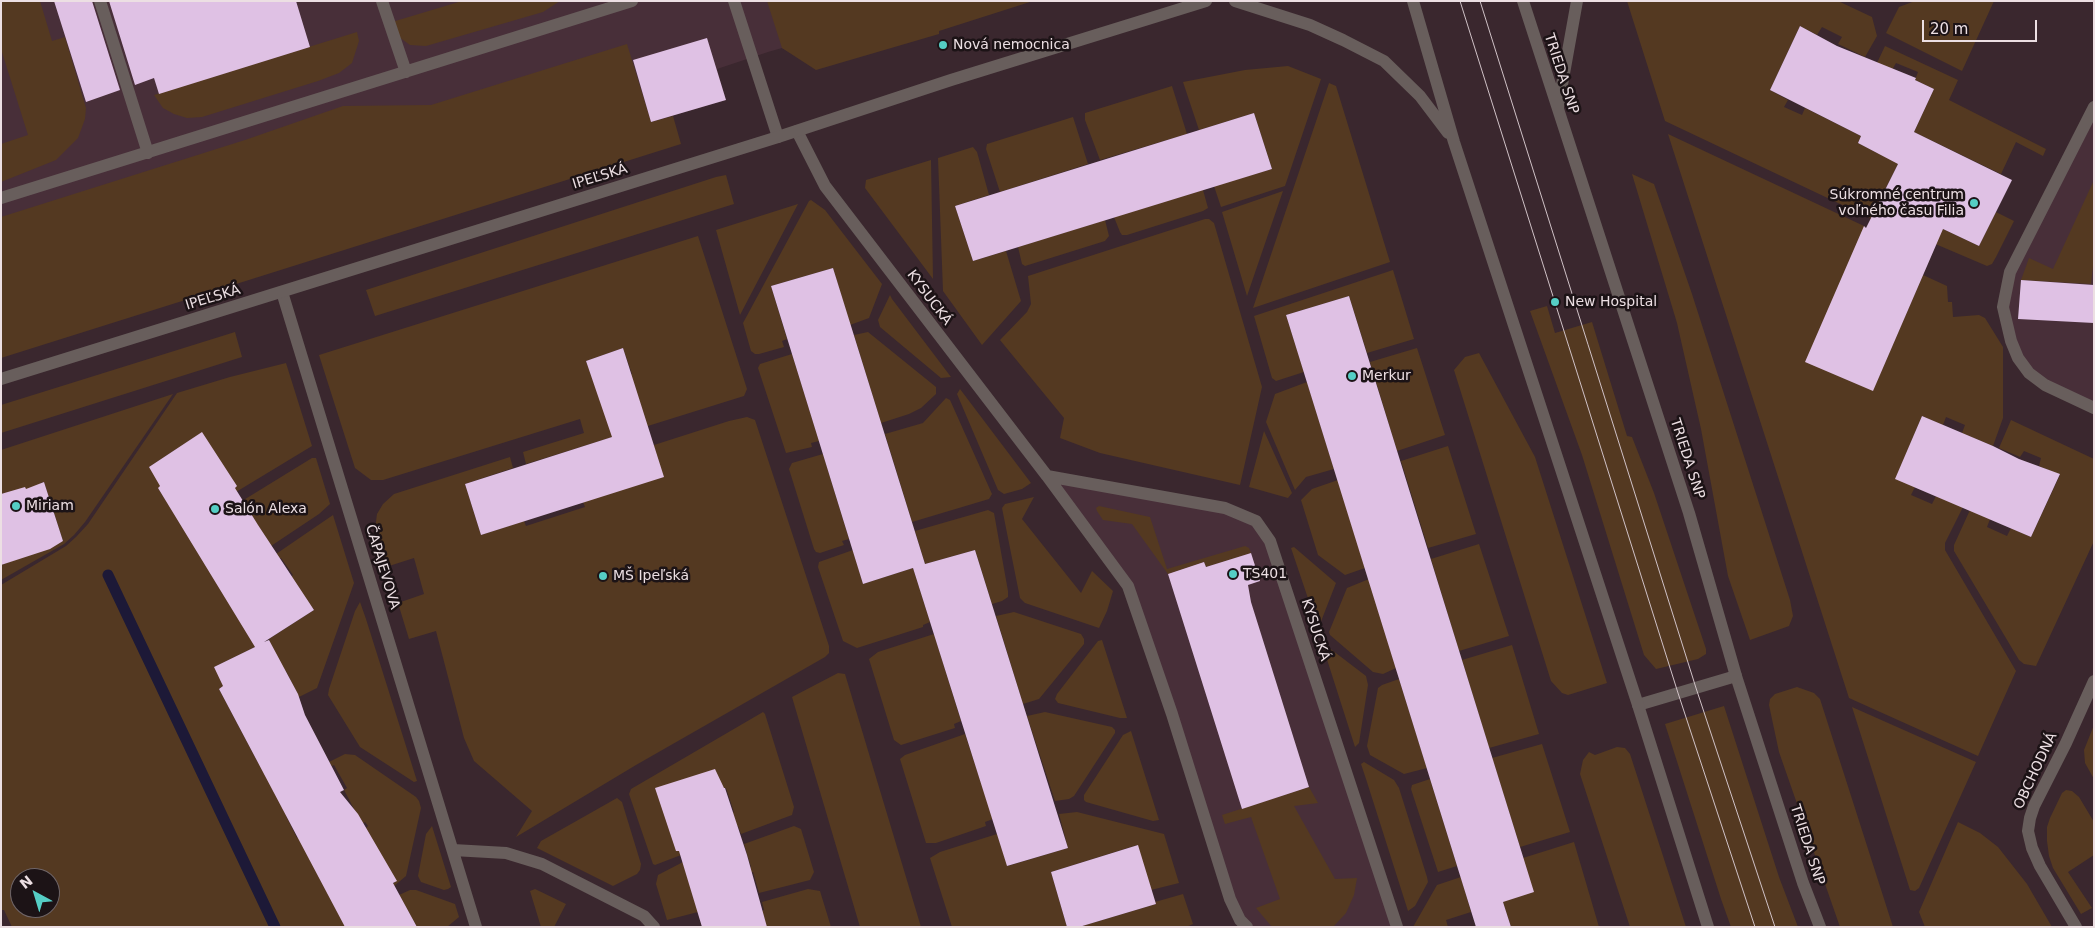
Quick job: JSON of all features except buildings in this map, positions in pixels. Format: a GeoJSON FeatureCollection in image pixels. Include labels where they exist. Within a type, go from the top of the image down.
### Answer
{"type":"FeatureCollection","features":[{"type":"Feature","properties":{"kind":"street"},"geometry":{"type":"LineString","coordinates":[[100,1],[148,152]]}},
{"type":"Feature","properties":{"kind":"street"},"geometry":{"type":"LineString","coordinates":[[382,1],[406,72]]}},
{"type":"Feature","properties":{"kind":"street"},"geometry":{"type":"LineString","coordinates":[[1,198],[632,1]]}},
{"type":"Feature","properties":{"kind":"street"},"geometry":{"type":"LineString","coordinates":[[734,1],[778,137]]}},
{"type":"Feature","properties":{"kind":"street","name":"IPEĽSKÁ"},"geometry":{"type":"LineString","coordinates":[[1,379],[778,137],[960,77],[1206,1]]}},
{"type":"Feature","properties":{"kind":"street"},"geometry":{"type":"LineString","coordinates":[[1235,1],[1310,25],[1384,61],[1420,96],[1454,142]]}},
{"type":"Feature","properties":{"kind":"street"},"geometry":{"type":"LineString","coordinates":[[1413,1],[1454,142],[1638,705],[1708,927]]}},
{"type":"Feature","properties":{"kind":"street","name":"TRIEDA SNP"},"geometry":{"type":"LineString","coordinates":[[1523,1],[1689,513],[1736,676],[1803,883],[1820,927]]}},
{"type":"Feature","properties":{"kind":"street"},"geometry":{"type":"LineString","coordinates":[[1557,110],[1577,1]]}},
{"type":"Feature","properties":{"kind":"street"},"geometry":{"type":"LineString","coordinates":[[2094,107],[2010,272],[2004,306],[2011,341],[2018,358],[2029,374],[2045,385],[2094,408]]}},
{"type":"Feature","properties":{"kind":"street","name":"KYSUCKÁ"},"geometry":{"type":"LineString","coordinates":[[797,131],[825,186],[1047,476],[1128,586],[1172,714],[1230,899],[1240,920],[1247,927]]}},
{"type":"Feature","properties":{"kind":"street","name":"ČAPAJEVOVA"},"geometry":{"type":"LineString","coordinates":[[282,292],[476,927]]}},
{"type":"Feature","properties":{"kind":"street","name":"KYSUCKÁ"},"geometry":{"type":"LineString","coordinates":[[1047,476],[1225,508],[1256,521],[1270,541],[1397,927]]}},
{"type":"Feature","properties":{"kind":"street"},"geometry":{"type":"LineString","coordinates":[[1638,705],[1736,676]]}},
{"type":"Feature","properties":{"kind":"street","name":"OBCHODNÁ"},"geometry":{"type":"LineString","coordinates":[[2076,927],[2040,866],[2032,848],[2028,831],[2034,806],[2066,744],[2094,681]]}},
{"type":"Feature","properties":{"kind":"street"},"geometry":{"type":"LineString","coordinates":[[453,850],[506,854],[542,864],[644,916],[654,927]]}},
{"type":"Feature","properties":{"kind":"shaded area"},"geometry":{"type":"Polygon","coordinates":[[[1,1],[989,1],[803,60],[782,48],[717,69],[726,100],[651,122],[1,335],[1,1]]]}},
{"type":"Feature","properties":{"kind":"shaded area"},"geometry":{"type":"Polygon","coordinates":[[[1,1],[40,1],[52,41],[65,37],[86,108],[85,119],[78,138],[56,160],[1,182],[1,144],[28,135],[1,49],[1,1]]]}},
{"type":"Feature","properties":{"kind":"shaded area"},"geometry":{"type":"Polygon","coordinates":[[[462,1],[560,1],[543,12],[426,46],[410,45],[399,37],[392,22],[462,1]]]}},
{"type":"Feature","properties":{"kind":"shaded area"},"geometry":{"type":"Polygon","coordinates":[[[767,1],[1033,1],[939,31],[939,34],[816,70],[782,48],[767,1]]]}},
{"type":"Feature","properties":{"kind":"shaded area"},"geometry":{"type":"Polygon","coordinates":[[[1627,1],[1838,1],[1872,17],[1877,36],[1865,57],[1838,44],[1842,37],[1822,27],[1817,35],[1800,26],[1770,90],[1788,100],[1784,107],[1802,115],[1805,108],[1861,136],[1858,143],[1877,153],[1902,156],[1879,201],[1874,220],[1665,121],[1627,1]]]}},
{"type":"Feature","properties":{"kind":"shaded area"},"geometry":{"type":"Polygon","coordinates":[[[1915,1],[1994,1],[1962,71],[1886,33],[1899,7],[1915,1]]]}},
{"type":"Feature","properties":{"kind":"shaded area"},"geometry":{"type":"Polygon","coordinates":[[[357,32],[359,41],[352,63],[339,73],[202,117],[187,118],[174,114],[163,108],[154,95],[357,32]]]}},
{"type":"Feature","properties":{"kind":"shaded area"},"geometry":{"type":"Polygon","coordinates":[[[627,44],[651,122],[673,116],[681,144],[1,358],[1,217],[245,140],[343,106],[431,105],[627,44]]]}},
{"type":"Feature","properties":{"kind":"shaded area"},"geometry":{"type":"Polygon","coordinates":[[[1885,46],[1958,80],[1949,100],[2046,149],[2043,156],[2016,142],[2001,174],[1914,132],[1934,89],[1915,80],[1918,72],[1896,63],[1892,70],[1877,63],[1885,46]]]}},
{"type":"Feature","properties":{"kind":"shaded area"},"geometry":{"type":"Polygon","coordinates":[[[1288,66],[1321,79],[1285,186],[1221,207],[1214,186],[1272,169],[1254,113],[1199,130],[1183,82],[1245,70],[1288,66]]]}},
{"type":"Feature","properties":{"kind":"shaded area"},"geometry":{"type":"Polygon","coordinates":[[[1329,83],[1336,86],[1390,262],[1253,308],[1329,83]]]}},
{"type":"Feature","properties":{"kind":"shaded area"},"geometry":{"type":"Polygon","coordinates":[[[1172,86],[1187,134],[1100,160],[1085,120],[1085,113],[1172,86]]]}},
{"type":"Feature","properties":{"kind":"shaded area"},"geometry":{"type":"Polygon","coordinates":[[[2094,107],[2094,408],[2045,385],[2018,358],[2006,290],[2094,107]]]}},
{"type":"Feature","properties":{"kind":"shaded area"},"geometry":{"type":"Polygon","coordinates":[[[1073,117],[1088,164],[1000,192],[986,149],[987,144],[1073,117]]]}},
{"type":"Feature","properties":{"kind":"shaded area"},"geometry":{"type":"Polygon","coordinates":[[[1668,134],[1864,226],[1873,390],[1923,275],[1947,286],[1948,302],[1952,302],[1953,317],[1979,315],[1985,318],[2003,347],[2003,418],[1993,446],[1962,433],[1965,425],[1946,417],[1943,425],[1922,416],[1896,478],[1915,487],[1911,495],[1932,504],[1936,496],[1963,507],[1945,543],[1945,550],[2016,671],[1978,756],[1849,698],[1668,134]]]}},
{"type":"Feature","properties":{"kind":"shaded area"},"geometry":{"type":"Polygon","coordinates":[[[973,147],[977,152],[989,195],[955,206],[973,261],[1006,251],[1021,301],[982,345],[943,291],[938,158],[973,147]]]}},
{"type":"Feature","properties":{"kind":"shaded area"},"geometry":{"type":"Polygon","coordinates":[[[931,160],[933,279],[865,188],[866,180],[931,160]]]}},
{"type":"Feature","properties":{"kind":"shaded area"},"geometry":{"type":"Polygon","coordinates":[[[1632,174],[1654,184],[1692,294],[1790,600],[1793,616],[1789,626],[1750,640],[1728,576],[1701,429],[1677,323],[1632,174]]]}},
{"type":"Feature","properties":{"kind":"shaded area"},"geometry":{"type":"Polygon","coordinates":[[[726,175],[734,204],[375,316],[366,290],[726,175]]]}},
{"type":"Feature","properties":{"kind":"shaded area"},"geometry":{"type":"Polygon","coordinates":[[[2094,180],[2094,257],[2091,284],[2021,280],[2029,258],[2053,269],[2094,180]]]}},
{"type":"Feature","properties":{"kind":"shaded area"},"geometry":{"type":"Polygon","coordinates":[[[1203,190],[1208,208],[1203,211],[1127,235],[1122,235],[1120,232],[1114,217],[1203,190]]]}},
{"type":"Feature","properties":{"kind":"shaded area"},"geometry":{"type":"Polygon","coordinates":[[[1283,191],[1247,296],[1222,212],[1283,191]]]}},
{"type":"Feature","properties":{"kind":"shaded area"},"geometry":{"type":"Polygon","coordinates":[[[811,200],[825,210],[882,284],[869,318],[850,325],[833,268],[771,286],[787,339],[782,341],[784,347],[755,354],[751,351],[743,323],[811,200]]]}},
{"type":"Feature","properties":{"kind":"shaded area"},"geometry":{"type":"Polygon","coordinates":[[[798,204],[740,315],[716,230],[798,204]]]}},
{"type":"Feature","properties":{"kind":"shaded area"},"geometry":{"type":"Polygon","coordinates":[[[1996,212],[2014,221],[1992,264],[1987,266],[1919,237],[1926,221],[1979,246],[1996,212]]]}},
{"type":"Feature","properties":{"kind":"shaded area"},"geometry":{"type":"Polygon","coordinates":[[[1209,219],[1214,223],[1262,387],[1240,485],[1100,453],[1060,438],[1064,418],[1000,340],[1027,312],[1031,304],[1028,276],[1209,219]]]}},
{"type":"Feature","properties":{"kind":"shaded area"},"geometry":{"type":"Polygon","coordinates":[[[1105,220],[1109,236],[1105,241],[1025,266],[1022,264],[1018,247],[1105,220]]]}},
{"type":"Feature","properties":{"kind":"shaded area"},"geometry":{"type":"Polygon","coordinates":[[[698,236],[747,389],[744,396],[526,464],[523,452],[584,433],[580,419],[383,480],[371,480],[355,468],[319,355],[698,236]],[[623,348],[586,361],[595,386],[632,374],[623,348]]]}},
{"type":"Feature","properties":{"kind":"shaded area"},"geometry":{"type":"Polygon","coordinates":[[[1393,270],[1414,339],[1367,353],[1349,296],[1286,315],[1304,372],[1276,381],[1272,378],[1254,316],[1393,270]]]}},
{"type":"Feature","properties":{"kind":"shaded area"},"geometry":{"type":"Polygon","coordinates":[[[890,295],[951,377],[941,378],[880,327],[878,320],[890,295]]]}},
{"type":"Feature","properties":{"kind":"shaded area"},"geometry":{"type":"Polygon","coordinates":[[[1547,306],[1555,333],[1592,322],[1627,436],[1632,437],[1654,493],[1706,649],[1706,654],[1698,659],[1656,669],[1644,655],[1582,455],[1530,311],[1547,306]]]}},
{"type":"Feature","properties":{"kind":"shaded area"},"geometry":{"type":"Polygon","coordinates":[[[235,332],[242,357],[1,433],[1,405],[235,332]]]}},
{"type":"Feature","properties":{"kind":"shaded area"},"geometry":{"type":"Polygon","coordinates":[[[868,332],[936,387],[936,394],[921,408],[881,423],[854,335],[868,332]]]}},
{"type":"Feature","properties":{"kind":"shaded area"},"geometry":{"type":"Polygon","coordinates":[[[1417,348],[1445,435],[1397,451],[1370,362],[1417,348]]]}},
{"type":"Feature","properties":{"kind":"shaded area"},"geometry":{"type":"Polygon","coordinates":[[[1479,353],[1535,457],[1607,683],[1568,695],[1562,693],[1551,681],[1454,370],[1465,357],[1479,353]]]}},
{"type":"Feature","properties":{"kind":"shaded area"},"geometry":{"type":"Polygon","coordinates":[[[792,354],[819,441],[811,443],[812,447],[786,453],[758,368],[760,364],[792,354]]]}},
{"type":"Feature","properties":{"kind":"shaded area"},"geometry":{"type":"Polygon","coordinates":[[[286,363],[312,446],[236,492],[201,433],[149,467],[164,483],[158,488],[259,645],[214,667],[225,685],[219,689],[257,761],[292,813],[286,816],[297,838],[304,834],[345,927],[12,927],[4,910],[1,910],[1,585],[66,546],[88,524],[177,393],[286,363]]]}},
{"type":"Feature","properties":{"kind":"shaded area"},"geometry":{"type":"Polygon","coordinates":[[[1307,382],[1334,469],[1306,477],[1295,490],[1266,422],[1275,394],[1307,382]]]}},
{"type":"Feature","properties":{"kind":"shaded area"},"geometry":{"type":"Polygon","coordinates":[[[960,389],[1031,483],[1022,489],[1004,494],[998,490],[957,394],[960,389]]]}},
{"type":"Feature","properties":{"kind":"shaded area"},"geometry":{"type":"Polygon","coordinates":[[[173,394],[85,522],[74,535],[64,544],[1,580],[1,565],[63,541],[44,482],[40,483],[41,485],[26,490],[1,494],[1,450],[173,394]]]}},
{"type":"Feature","properties":{"kind":"shaded area"},"geometry":{"type":"Polygon","coordinates":[[[946,398],[950,400],[992,494],[989,499],[912,522],[885,434],[923,423],[946,398]]]}},
{"type":"Feature","properties":{"kind":"shaded area","name":"MŠ Ipeľská"},"geometry":{"type":"Polygon","coordinates":[[[747,417],[755,420],[829,646],[829,653],[516,837],[532,811],[474,761],[464,738],[436,631],[409,639],[398,603],[424,594],[414,558],[386,567],[375,529],[377,514],[383,504],[394,494],[510,457],[513,468],[465,484],[481,535],[524,521],[526,526],[585,507],[583,502],[654,445],[747,417]]]}},
{"type":"Feature","properties":{"kind":"shaded area"},"geometry":{"type":"Polygon","coordinates":[[[2011,420],[2094,459],[2094,541],[2036,666],[2024,664],[2019,660],[1954,551],[1954,545],[1970,510],[1990,519],[1987,527],[2007,536],[2011,528],[2031,537],[2060,475],[2039,466],[2041,458],[2024,451],[2020,457],[1999,448],[2011,420]]]}},
{"type":"Feature","properties":{"kind":"shaded area"},"geometry":{"type":"Polygon","coordinates":[[[1264,431],[1292,493],[1288,498],[1249,487],[1264,431]]]}},
{"type":"Feature","properties":{"kind":"shaded area"},"geometry":{"type":"Polygon","coordinates":[[[1448,446],[1476,534],[1428,548],[1401,461],[1448,446]]]}},
{"type":"Feature","properties":{"kind":"shaded area"},"geometry":{"type":"Polygon","coordinates":[[[823,454],[849,539],[842,541],[844,545],[820,553],[814,549],[789,469],[792,463],[823,454]]]}},
{"type":"Feature","properties":{"kind":"shaded area"},"geometry":{"type":"Polygon","coordinates":[[[312,458],[316,458],[330,504],[319,514],[271,546],[242,501],[312,458]]]}},
{"type":"Feature","properties":{"kind":"shaded area"},"geometry":{"type":"Polygon","coordinates":[[[1338,480],[1365,568],[1345,575],[1318,555],[1301,500],[1312,489],[1338,480]]]}},
{"type":"Feature","properties":{"kind":"shaded area"},"geometry":{"type":"Polygon","coordinates":[[[1051,481],[1225,508],[1256,521],[1270,541],[1397,927],[1247,927],[1240,920],[1128,586],[1051,481]]]}},
{"type":"Feature","properties":{"kind":"shaded area"},"geometry":{"type":"Polygon","coordinates":[[[1034,497],[1022,519],[1081,593],[1092,571],[1113,591],[1099,628],[1025,603],[1020,598],[1002,508],[1005,504],[1034,497]]]}},
{"type":"Feature","properties":{"kind":"shaded area"},"geometry":{"type":"Polygon","coordinates":[[[1099,506],[1150,517],[1167,569],[1245,546],[1249,548],[1251,553],[1206,567],[1204,562],[1168,574],[1132,524],[1103,520],[1096,508],[1099,506]]]}},
{"type":"Feature","properties":{"kind":"shaded area"},"geometry":{"type":"Polygon","coordinates":[[[988,510],[994,513],[1008,591],[1008,597],[992,604],[975,550],[925,564],[915,531],[988,510]]]}},
{"type":"Feature","properties":{"kind":"shaded area"},"geometry":{"type":"Polygon","coordinates":[[[333,515],[354,583],[317,688],[299,697],[287,673],[267,644],[270,641],[269,639],[314,610],[312,607],[309,609],[290,578],[293,575],[276,554],[333,515]]]}},
{"type":"Feature","properties":{"kind":"shaded area"},"geometry":{"type":"Polygon","coordinates":[[[1479,544],[1509,636],[1459,651],[1431,559],[1479,544]]]}},
{"type":"Feature","properties":{"kind":"shaded area"},"geometry":{"type":"Polygon","coordinates":[[[1294,547],[1336,583],[1320,624],[1317,625],[1291,548],[1294,547]]]}},
{"type":"Feature","properties":{"kind":"shaded area"},"geometry":{"type":"Polygon","coordinates":[[[853,550],[863,584],[913,568],[930,622],[923,625],[923,627],[857,648],[843,641],[818,567],[819,562],[853,550]]]}},
{"type":"Feature","properties":{"kind":"shaded area"},"geometry":{"type":"Polygon","coordinates":[[[1369,579],[1396,668],[1383,674],[1373,672],[1330,635],[1329,632],[1347,588],[1369,579]]]}},
{"type":"Feature","properties":{"kind":"shaded area"},"geometry":{"type":"Polygon","coordinates":[[[360,602],[417,781],[414,782],[360,747],[328,695],[355,611],[360,602]]]}},
{"type":"Feature","properties":{"kind":"shaded area"},"geometry":{"type":"Polygon","coordinates":[[[1014,612],[1081,634],[1084,639],[1084,644],[1039,699],[1023,704],[996,616],[1014,612]]]}},
{"type":"Feature","properties":{"kind":"shaded area"},"geometry":{"type":"Polygon","coordinates":[[[934,634],[961,721],[954,724],[955,728],[901,745],[894,740],[869,659],[878,652],[934,634]]]}},
{"type":"Feature","properties":{"kind":"shaded area"},"geometry":{"type":"Polygon","coordinates":[[[1102,640],[1127,718],[1058,703],[1055,699],[1098,641],[1102,640]]]}},
{"type":"Feature","properties":{"kind":"shaded area"},"geometry":{"type":"Polygon","coordinates":[[[1512,645],[1539,734],[1489,748],[1462,660],[1512,645]]]}},
{"type":"Feature","properties":{"kind":"shaded area"},"geometry":{"type":"Polygon","coordinates":[[[1323,647],[1328,647],[1366,676],[1368,685],[1359,743],[1355,747],[1323,647]]]}},
{"type":"Feature","properties":{"kind":"shaded area"},"geometry":{"type":"Polygon","coordinates":[[[838,673],[845,674],[921,927],[860,927],[792,697],[838,673]]]}},
{"type":"Feature","properties":{"kind":"shaded area"},"geometry":{"type":"Polygon","coordinates":[[[1399,679],[1427,768],[1404,774],[1370,755],[1367,746],[1378,688],[1399,679]]]}},
{"type":"Feature","properties":{"kind":"shaded area"},"geometry":{"type":"Polygon","coordinates":[[[1797,687],[1814,693],[1820,699],[1893,927],[1840,927],[1779,752],[1769,705],[1770,699],[1775,694],[1797,687]]]}},
{"type":"Feature","properties":{"kind":"shaded area"},"geometry":{"type":"Polygon","coordinates":[[[1724,706],[1779,877],[1798,927],[1731,927],[1721,899],[1665,724],[1724,706]]]}},
{"type":"Feature","properties":{"kind":"shaded area"},"geometry":{"type":"Polygon","coordinates":[[[1852,707],[1976,762],[1919,888],[1915,891],[1910,890],[1852,707]]]}},
{"type":"Feature","properties":{"kind":"shaded area"},"geometry":{"type":"Polygon","coordinates":[[[763,712],[794,807],[792,815],[741,834],[738,826],[731,829],[727,814],[734,812],[726,788],[719,789],[676,851],[680,851],[681,855],[655,865],[653,864],[629,794],[631,789],[763,712]]]}},
{"type":"Feature","properties":{"kind":"shaded area"},"geometry":{"type":"Polygon","coordinates":[[[1045,712],[1112,727],[1115,730],[1115,733],[1074,796],[1069,799],[1055,801],[1027,716],[1045,712]]]}},
{"type":"Feature","properties":{"kind":"shaded area"},"geometry":{"type":"Polygon","coordinates":[[[2094,725],[2094,779],[2085,763],[2084,750],[2094,725]]]}},
{"type":"Feature","properties":{"kind":"shaded area"},"geometry":{"type":"Polygon","coordinates":[[[1131,731],[1159,820],[1153,821],[1084,800],[1084,795],[1123,735],[1131,731]]]}},
{"type":"Feature","properties":{"kind":"shaded area"},"geometry":{"type":"Polygon","coordinates":[[[965,734],[993,819],[985,822],[986,826],[936,843],[926,843],[900,759],[905,755],[965,734]]]}},
{"type":"Feature","properties":{"kind":"shaded area"},"geometry":{"type":"Polygon","coordinates":[[[1542,744],[1570,832],[1520,847],[1492,758],[1542,744]]]}},
{"type":"Feature","properties":{"kind":"shaded area"},"geometry":{"type":"Polygon","coordinates":[[[1617,747],[1625,748],[1630,754],[1686,927],[1630,927],[1580,774],[1583,760],[1589,752],[1595,755],[1617,747]]]}},
{"type":"Feature","properties":{"kind":"shaded area"},"geometry":{"type":"Polygon","coordinates":[[[345,754],[355,755],[419,801],[421,808],[406,876],[394,886],[393,884],[396,881],[365,829],[368,826],[365,822],[362,824],[344,790],[347,788],[334,765],[332,766],[329,762],[345,754]]]}},
{"type":"Feature","properties":{"kind":"shaded area"},"geometry":{"type":"Polygon","coordinates":[[[1364,762],[1394,780],[1399,788],[1427,877],[1428,882],[1415,906],[1408,911],[1361,764],[1364,762]]]}},
{"type":"Feature","properties":{"kind":"shaded area"},"geometry":{"type":"Polygon","coordinates":[[[1430,779],[1457,866],[1438,872],[1411,789],[1412,785],[1430,779]]]}},
{"type":"Feature","properties":{"kind":"shaded area"},"geometry":{"type":"Polygon","coordinates":[[[1309,787],[1318,803],[1294,806],[1335,879],[1357,878],[1354,895],[1346,913],[1333,927],[1272,927],[1256,908],[1280,899],[1251,817],[1225,824],[1222,815],[1309,787]]]}},
{"type":"Feature","properties":{"kind":"shaded area"},"geometry":{"type":"Polygon","coordinates":[[[2066,790],[2072,791],[2079,797],[2094,822],[2094,855],[2068,872],[2092,908],[2081,914],[2053,868],[2047,841],[2047,827],[2050,818],[2062,793],[2066,790]]]}},
{"type":"Feature","properties":{"kind":"shaded area"},"geometry":{"type":"Polygon","coordinates":[[[617,798],[622,802],[641,864],[637,874],[613,886],[537,848],[541,841],[617,798]]]}},
{"type":"Feature","properties":{"kind":"shaded area"},"geometry":{"type":"Polygon","coordinates":[[[1077,812],[1164,834],[1179,883],[1151,890],[1137,845],[1051,872],[1067,927],[952,927],[930,858],[940,852],[997,834],[1008,866],[1068,848],[1059,814],[1077,812]]]}},
{"type":"Feature","properties":{"kind":"shaded area"},"geometry":{"type":"Polygon","coordinates":[[[1958,822],[1980,833],[1998,847],[2027,884],[2052,927],[1925,927],[1919,912],[1958,822]]]}},
{"type":"Feature","properties":{"kind":"shaded area"},"geometry":{"type":"Polygon","coordinates":[[[432,826],[451,887],[444,890],[421,882],[418,876],[426,834],[432,826]]]}},
{"type":"Feature","properties":{"kind":"shaded area"},"geometry":{"type":"Polygon","coordinates":[[[794,826],[801,829],[814,872],[810,880],[759,893],[753,872],[745,875],[744,870],[751,867],[744,844],[794,826]]]}},
{"type":"Feature","properties":{"kind":"shaded area"},"geometry":{"type":"Polygon","coordinates":[[[1574,842],[1599,927],[1511,927],[1503,902],[1523,858],[1574,842]]]}},
{"type":"Feature","properties":{"kind":"shaded area"},"geometry":{"type":"Polygon","coordinates":[[[683,862],[698,912],[667,920],[656,884],[658,875],[683,862]]]}},
{"type":"Feature","properties":{"kind":"shaded area"},"geometry":{"type":"Polygon","coordinates":[[[1461,877],[1471,912],[1446,920],[1448,927],[1413,927],[1437,885],[1461,877]]]}},
{"type":"Feature","properties":{"kind":"shaded area"},"geometry":{"type":"Polygon","coordinates":[[[535,889],[566,904],[554,927],[541,927],[530,891],[535,889]]]}},
{"type":"Feature","properties":{"kind":"shaded area"},"geometry":{"type":"Polygon","coordinates":[[[808,889],[820,891],[831,927],[763,927],[758,913],[764,910],[762,902],[808,889]]]}},
{"type":"Feature","properties":{"kind":"shaded area"},"geometry":{"type":"Polygon","coordinates":[[[410,890],[416,890],[455,904],[459,917],[447,927],[417,927],[399,895],[410,890]]]}},
{"type":"Feature","properties":{"kind":"shaded area"},"geometry":{"type":"Polygon","coordinates":[[[1183,894],[1193,924],[1186,927],[1079,927],[1156,904],[1155,902],[1183,894]]]}},
{"type":"Feature","properties":{"kind":"waterway"},"geometry":{"type":"LineString","coordinates":[[108,575],[275,927]]}},
{"type":"Feature","properties":{"kind":"tram line"},"geometry":{"type":"LineString","coordinates":[[1460,1],[1678,693],[1755,927]]}},
{"type":"Feature","properties":{"kind":"tram line"},"geometry":{"type":"LineString","coordinates":[[1480,1],[1696,688],[1775,927]]}},
{"type":"Feature","properties":{"kind":"place","name":"Nová nemocnica"},"geometry":{"type":"Point","coordinates":[943,45]}},
{"type":"Feature","properties":{"kind":"place","name":"Súkromné centrum voľného času Filia"},"geometry":{"type":"Point","coordinates":[1974,203]}},
{"type":"Feature","properties":{"kind":"place","name":"New Hospital"},"geometry":{"type":"Point","coordinates":[1555,302]}},
{"type":"Feature","properties":{"kind":"place","name":"Merkur"},"geometry":{"type":"Point","coordinates":[1352,376]}},
{"type":"Feature","properties":{"kind":"place","name":"Miriam"},"geometry":{"type":"Point","coordinates":[16,506]}},
{"type":"Feature","properties":{"kind":"place","name":"Salón Alexa"},"geometry":{"type":"Point","coordinates":[215,509]}},
{"type":"Feature","properties":{"kind":"place","name":"TS401"},"geometry":{"type":"Point","coordinates":[1233,574]}},
{"type":"Feature","properties":{"kind":"place","name":"MŠ Ipeľská"},"geometry":{"type":"Point","coordinates":[603,576]}}]}
